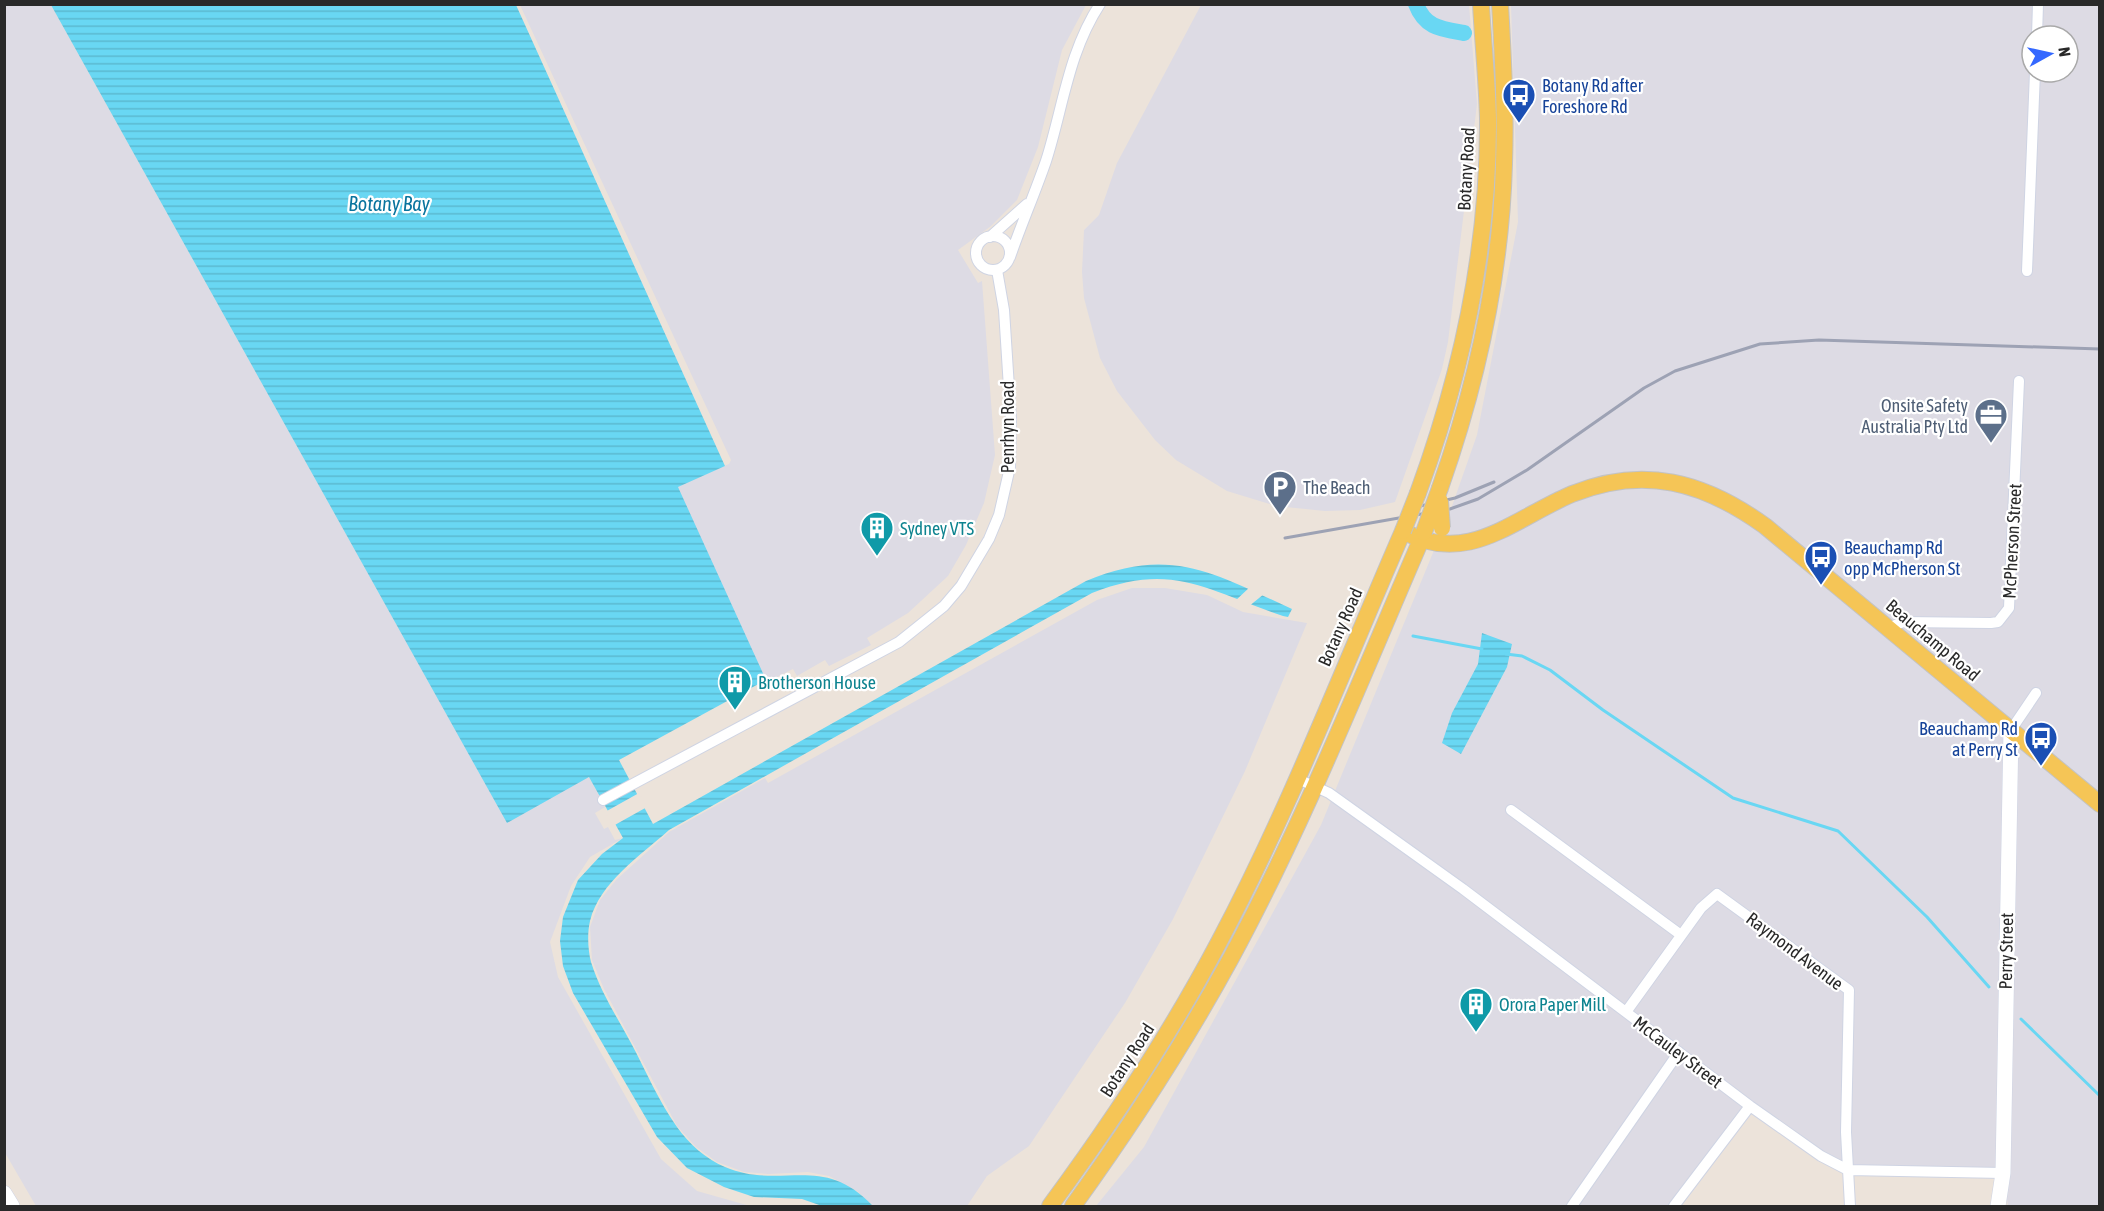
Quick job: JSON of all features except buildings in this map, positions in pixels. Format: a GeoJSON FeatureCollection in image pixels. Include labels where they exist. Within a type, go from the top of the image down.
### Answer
{"type":"FeatureCollection","features":[{"type":"Feature","properties":{"kind":"main road","name":"Botany Road"},"geometry":{"type":"LineString","coordinates":[[1050,1206],[1109,1125],[1178,1016],[1249,883],[1296,778],[1411,536],[1440,488],[1461,427],[1479,357],[1498,250],[1505,140],[1500,4]]}},
{"type":"Feature","properties":{"kind":"main road","name":"Botany Road"},"geometry":{"type":"LineString","coordinates":[[1073,1206],[1134,1119],[1220,976],[1278,863],[1314,787],[1411,536],[1418,493],[1455,376],[1476,275],[1487,159],[1487,92],[1481,8]]}},
{"type":"Feature","properties":{"kind":"main road","name":"Beauchamp Road"},"geometry":{"type":"LineString","coordinates":[[1411,536],[1434,545],[1460,544],[1483,539],[1572,494],[1608,483],[1635,480],[1679,483],[1736,505],[2100,804]]}},
{"type":"Feature","properties":{"kind":"main road"},"geometry":{"type":"LineString","coordinates":[[1440,488],[1439,514],[1442,528],[1449,535],[1461,536],[1489,528],[1503,528]]}},
{"type":"Feature","properties":{"kind":"street"},"geometry":{"type":"LineString","coordinates":[[2037,24],[2038,4]]}},
{"type":"Feature","properties":{"kind":"street"},"geometry":{"type":"LineString","coordinates":[[1029,202],[1007,224],[979,244],[977,257],[984,268],[997,270],[1003,267],[1010,257],[1046,161],[1067,75],[1081,39],[1099,6]]}},
{"type":"Feature","properties":{"kind":"street"},"geometry":{"type":"LineString","coordinates":[[2027,271],[2035,84]]}},
{"type":"Feature","properties":{"kind":"street"},"geometry":{"type":"LineString","coordinates":[[990,237],[1005,241],[1010,257]]}},
{"type":"Feature","properties":{"kind":"street","name":"Penrhyn Road"},"geometry":{"type":"LineString","coordinates":[[603,800],[899,642],[944,606],[975,565],[999,515],[1010,468],[1011,419],[1004,310],[997,270]]}},
{"type":"Feature","properties":{"kind":"street","name":"McPherson Street"},"geometry":{"type":"LineString","coordinates":[[1888,628],[1904,621],[1992,624],[1998,622],[2009,608],[2019,381]]}},
{"type":"Feature","properties":{"kind":"street"},"geometry":{"type":"LineString","coordinates":[[2011,730],[2036,693]]}},
{"type":"Feature","properties":{"kind":"street","name":"Perry Street"},"geometry":{"type":"LineString","coordinates":[[1998,1206],[2003,1173],[2011,730]]}},
{"type":"Feature","properties":{"kind":"street","name":"McCauley Street"},"geometry":{"type":"LineString","coordinates":[[1296,778],[1329,793],[1463,889],[1750,1106],[1821,1156],[1848,1170],[2003,1173]]}},
{"type":"Feature","properties":{"kind":"street"},"geometry":{"type":"LineString","coordinates":[[1511,810],[1681,935]]}},
{"type":"Feature","properties":{"kind":"street","name":"Raymond Avenue"},"geometry":{"type":"LineString","coordinates":[[1626,1012],[1701,908],[1717,894],[1849,990],[1846,1132],[1848,1170]]}},
{"type":"Feature","properties":{"kind":"street"},"geometry":{"type":"LineString","coordinates":[[1572,1206],[1679,1052]]}},
{"type":"Feature","properties":{"kind":"street"},"geometry":{"type":"LineString","coordinates":[[1674,1206],[1750,1106]]}},
{"type":"Feature","properties":{"kind":"street"},"geometry":{"type":"LineString","coordinates":[[1848,1170],[1850,1206]]}},
{"type":"Feature","properties":{"kind":"street","name":"Perry Street"},"geometry":{"type":"LineString","coordinates":[[2003,1173],[2008,1206]]}},
{"type":"Feature","properties":{"kind":"street"},"geometry":{"type":"LineString","coordinates":[[4,1193],[12,1206]]}},
{"type":"Feature","properties":{"kind":"shaded area"},"geometry":{"type":"Polygon","coordinates":[[[4,5],[51,5],[507,822],[589,776],[605,807],[595,813],[604,829],[608,827],[615,840],[623,838],[590,857],[571,886],[550,942],[558,977],[661,1159],[697,1191],[750,1206],[36,1206],[4,1151],[4,5]]]}},
{"type":"Feature","properties":{"kind":"shaded area"},"geometry":{"type":"Polygon","coordinates":[[[520,5],[1086,5],[1062,50],[1038,147],[1017,200],[991,226],[958,250],[978,283],[982,281],[995,455],[984,503],[966,545],[948,576],[908,613],[867,638],[871,645],[829,666],[825,660],[797,676],[793,669],[765,683],[763,680],[676,487],[729,464],[731,460],[520,5]]]}},
{"type":"Feature","properties":{"kind":"shaded area"},"geometry":{"type":"Polygon","coordinates":[[[1201,5],[1469,5],[1477,104],[1448,342],[1442,369],[1395,502],[1360,510],[1325,511],[1276,506],[1227,491],[1176,460],[1155,440],[1117,391],[1100,358],[1084,298],[1082,272],[1084,230],[1099,215],[1117,163],[1201,5]]]}},
{"type":"Feature","properties":{"kind":"shaded area"},"geometry":{"type":"Polygon","coordinates":[[[1511,5],[2099,5],[2099,1206],[2008,1206],[2003,1173],[1848,1170],[1750,1106],[1674,1206],[1096,1206],[1144,1147],[1321,825],[1451,509],[1477,435],[1518,222],[1511,5]]]}},
{"type":"Feature","properties":{"kind":"shaded area"},"geometry":{"type":"Polygon","coordinates":[[[1132,588],[1165,588],[1207,595],[1243,612],[1307,623],[1245,771],[1173,919],[1125,1003],[1029,1146],[987,1176],[967,1206],[873,1206],[857,1191],[829,1176],[808,1172],[769,1174],[744,1172],[717,1162],[696,1147],[677,1126],[604,989],[592,960],[590,927],[600,900],[616,880],[669,832],[765,778],[768,783],[1097,600],[1132,588]]]}},
{"type":"Feature","properties":{"kind":"water","name":"Botany Bay"},"geometry":{"type":"Polygon","coordinates":[[[51,5],[516,5],[725,466],[678,487],[766,680],[619,760],[653,824],[1086,581],[1116,570],[1143,565],[1192,568],[1215,575],[1292,609],[1288,617],[1283,616],[1211,589],[1168,580],[1146,580],[1121,584],[1092,593],[669,830],[622,871],[602,894],[589,926],[588,942],[591,962],[604,994],[658,1097],[687,1139],[698,1150],[725,1167],[765,1176],[819,1176],[836,1180],[854,1190],[873,1206],[822,1206],[802,1199],[754,1197],[724,1187],[687,1168],[657,1137],[573,993],[563,966],[560,941],[563,917],[578,880],[602,854],[623,838],[589,777],[507,823],[51,5]]]}},
{"type":"Feature","properties":{"kind":"water"},"geometry":{"type":"Polygon","coordinates":[[[1482,633],[1512,644],[1507,667],[1461,754],[1442,743],[1452,713],[1478,664],[1482,633]]]}},
{"type":"Feature","properties":{"kind":"pier"},"geometry":{"type":"Polygon","coordinates":[[[1250,587],[1264,594],[1248,607],[1235,601],[1250,587]]]}},
{"type":"Feature","properties":{"kind":"pier"},"geometry":{"type":"Polygon","coordinates":[[[639,793],[647,807],[613,826],[605,812],[639,793]]]}},
{"type":"Feature","properties":{"kind":"waterway"},"geometry":{"type":"LineString","coordinates":[[1416,4],[1429,23],[1464,33]]}},
{"type":"Feature","properties":{"kind":"waterway"},"geometry":{"type":"LineString","coordinates":[[1413,636],[1482,649]]}},
{"type":"Feature","properties":{"kind":"waterway"},"geometry":{"type":"LineString","coordinates":[[1506,654],[1522,656],[1550,670],[1603,710],[1733,798],[1838,831],[1927,917],[1989,987]]}},
{"type":"Feature","properties":{"kind":"waterway"},"geometry":{"type":"LineString","coordinates":[[2021,1019],[2100,1096]]}},
{"type":"Feature","properties":{"kind":"railway"},"geometry":{"type":"LineString","coordinates":[[1285,538],[1450,509],[1478,499],[1527,470],[1644,388],[1675,371],[1760,344],[1819,340],[2100,349]]}},
{"type":"Feature","properties":{"kind":"railway"},"geometry":{"type":"LineString","coordinates":[[1412,508],[1455,498],[1494,482]]}},
{"type":"Feature","properties":{"kind":"place","name":"Botany Rd after Foreshore Rd"},"geometry":{"type":"Point","coordinates":[1519,124]}},
{"type":"Feature","properties":{"kind":"place","name":"Onsite Safety Australia Pty Ltd"},"geometry":{"type":"Point","coordinates":[1991,444]}},
{"type":"Feature","properties":{"kind":"place","name":"The Beach"},"geometry":{"type":"Point","coordinates":[1280,516]}},
{"type":"Feature","properties":{"kind":"place","name":"Sydney VTS"},"geometry":{"type":"Point","coordinates":[877,557]}},
{"type":"Feature","properties":{"kind":"place","name":"Beauchamp Rd opp McPherson St"},"geometry":{"type":"Point","coordinates":[1821,586]}},
{"type":"Feature","properties":{"kind":"place","name":"Brotherson House"},"geometry":{"type":"Point","coordinates":[735,711]}},
{"type":"Feature","properties":{"kind":"place","name":"Beauchamp Rd at Perry St"},"geometry":{"type":"Point","coordinates":[2041,767]}},
{"type":"Feature","properties":{"kind":"place","name":"Orora Paper Mill"},"geometry":{"type":"Point","coordinates":[1476,1033]}}]}
